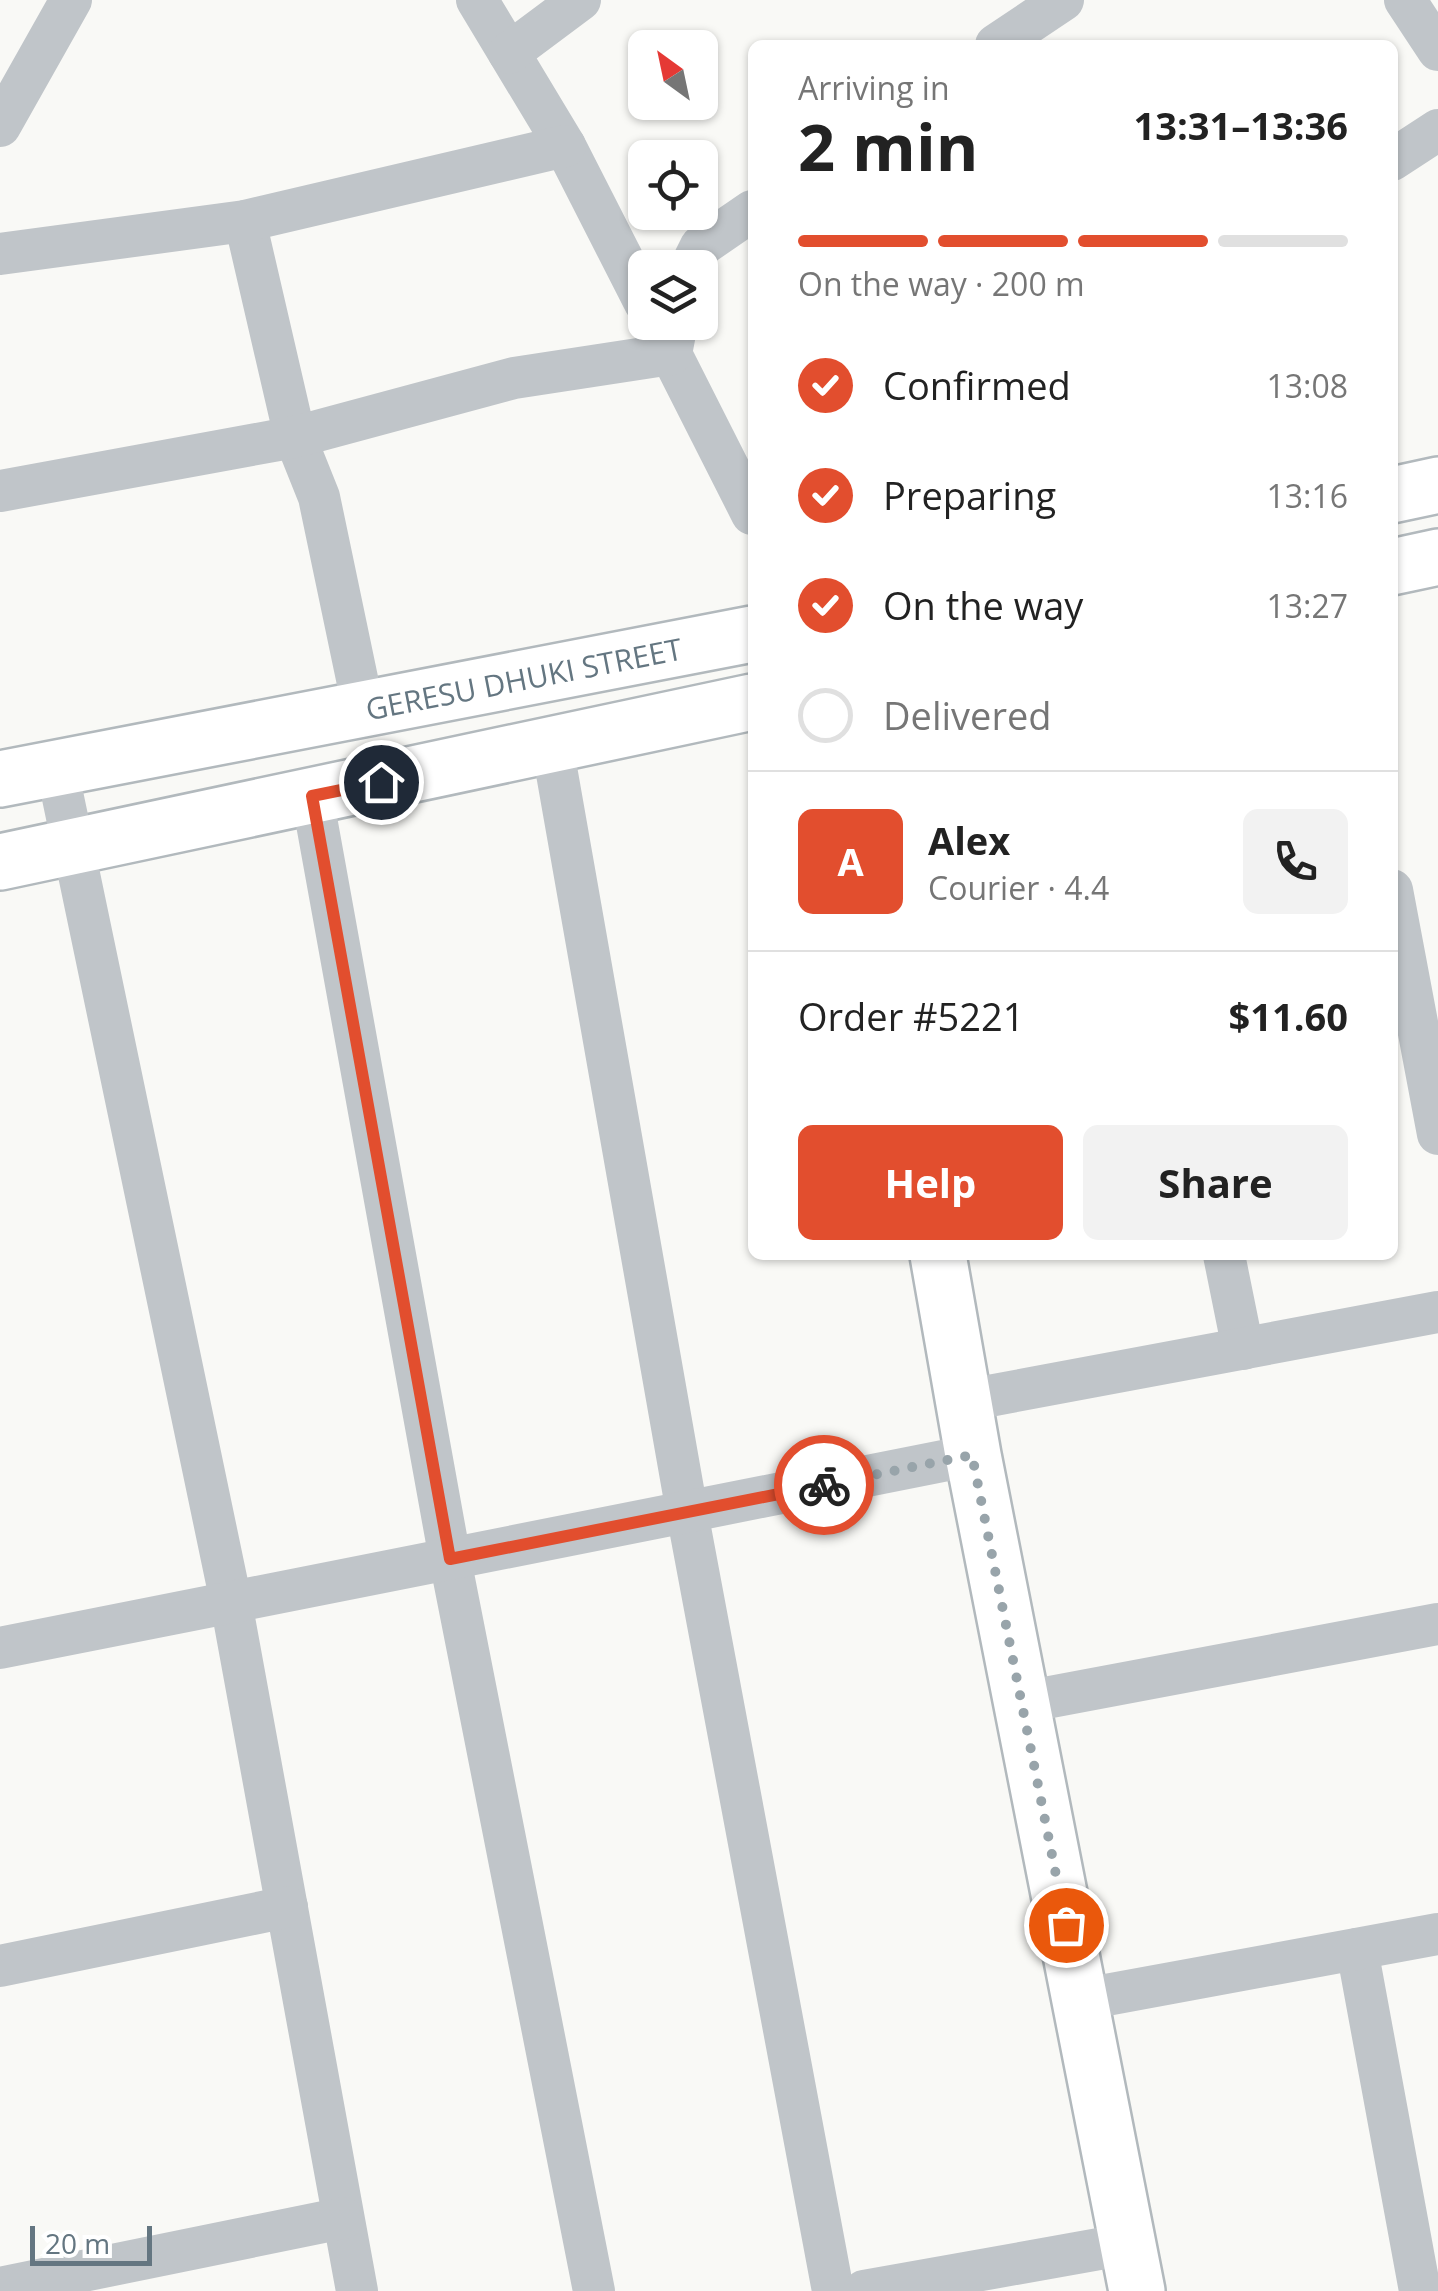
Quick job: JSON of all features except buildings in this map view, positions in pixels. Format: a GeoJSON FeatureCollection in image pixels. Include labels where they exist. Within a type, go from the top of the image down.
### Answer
{"type":"FeatureCollection","features":[{"type":"Feature","properties":{"kind":"main road"},"geometry":{"type":"LineString","coordinates":[[1398,494],[1438,486]]}},
{"type":"Feature","properties":{"kind":"main road"},"geometry":{"type":"LineString","coordinates":[[1398,565],[1438,557]]}},
{"type":"Feature","properties":{"kind":"main road","name":"GERESU DHUKI STREET"},"geometry":{"type":"LineString","coordinates":[[0,779],[364,712],[748,635]]}},
{"type":"Feature","properties":{"kind":"main road"},"geometry":{"type":"LineString","coordinates":[[0,862],[748,703]]}},
{"type":"Feature","properties":{"kind":"main road"},"geometry":{"type":"LineString","coordinates":[[939,1260],[972,1455],[1024,1702],[1132,2267]]}},
{"type":"Feature","properties":{"kind":"street"},"geometry":{"type":"LineString","coordinates":[[0,126],[72,0]]}},
{"type":"Feature","properties":{"kind":"street"},"geometry":{"type":"LineString","coordinates":[[477,0],[565,146],[628,270]]}},
{"type":"Feature","properties":{"kind":"street"},"geometry":{"type":"LineString","coordinates":[[509,52],[580,0]]}},
{"type":"Feature","properties":{"kind":"street"},"geometry":{"type":"LineString","coordinates":[[1003,40],[1062,0]]}},
{"type":"Feature","properties":{"kind":"street"},"geometry":{"type":"LineString","coordinates":[[1405,0],[1438,50]]}},
{"type":"Feature","properties":{"kind":"street"},"geometry":{"type":"LineString","coordinates":[[1398,156],[1438,130]]}},
{"type":"Feature","properties":{"kind":"street"},"geometry":{"type":"LineString","coordinates":[[0,254],[245,221],[565,146]]}},
{"type":"Feature","properties":{"kind":"street"},"geometry":{"type":"LineString","coordinates":[[699,250],[748,214]]}},
{"type":"Feature","properties":{"kind":"street"},"geometry":{"type":"LineString","coordinates":[[245,221],[295,437],[319,497],[364,712]]}},
{"type":"Feature","properties":{"kind":"street"},"geometry":{"type":"LineString","coordinates":[[0,492],[295,437],[643,340]]}},
{"type":"Feature","properties":{"kind":"street"},"geometry":{"type":"LineString","coordinates":[[670,340],[748,505]]}},
{"type":"Feature","properties":{"kind":"street"},"geometry":{"type":"LineString","coordinates":[[552,745],[687,1512],[834,2291]]}},
{"type":"Feature","properties":{"kind":"street"},"geometry":{"type":"LineString","coordinates":[[57,770],[232,1602],[357,2291]]}},
{"type":"Feature","properties":{"kind":"street"},"geometry":{"type":"LineString","coordinates":[[312,796],[450,1559],[594,2291]]}},
{"type":"Feature","properties":{"kind":"street"},"geometry":{"type":"LineString","coordinates":[[1398,922],[1438,1134]]}},
{"type":"Feature","properties":{"kind":"street"},"geometry":{"type":"LineString","coordinates":[[1225,1260],[1243,1348]]}},
{"type":"Feature","properties":{"kind":"street"},"geometry":{"type":"LineString","coordinates":[[962,1401],[1438,1312]]}},
{"type":"Feature","properties":{"kind":"street"},"geometry":{"type":"LineString","coordinates":[[0,1648],[972,1455]]}},
{"type":"Feature","properties":{"kind":"street"},"geometry":{"type":"LineString","coordinates":[[1024,1702],[1438,1624]]}},
{"type":"Feature","properties":{"kind":"street"},"geometry":{"type":"LineString","coordinates":[[0,1966],[287,1907]]}},
{"type":"Feature","properties":{"kind":"street"},"geometry":{"type":"LineString","coordinates":[[1080,2000],[1438,1934]]}},
{"type":"Feature","properties":{"kind":"street"},"geometry":{"type":"LineString","coordinates":[[1357,1949],[1420,2291]]}},
{"type":"Feature","properties":{"kind":"street"},"geometry":{"type":"LineString","coordinates":[[0,2288],[69,2283],[344,2218]]}},
{"type":"Feature","properties":{"kind":"street"},"geometry":{"type":"LineString","coordinates":[[864,2291],[1132,2267]]}},
{"type":"Feature","properties":{"kind":"way so far"},"geometry":{"type":"LineString","coordinates":[[824,1485],[972,1455],[1066,1925]]}},
{"type":"Feature","properties":{"kind":"route"},"geometry":{"type":"LineString","coordinates":[[381,782],[312,796],[450,1559],[824,1485]]}}]}
